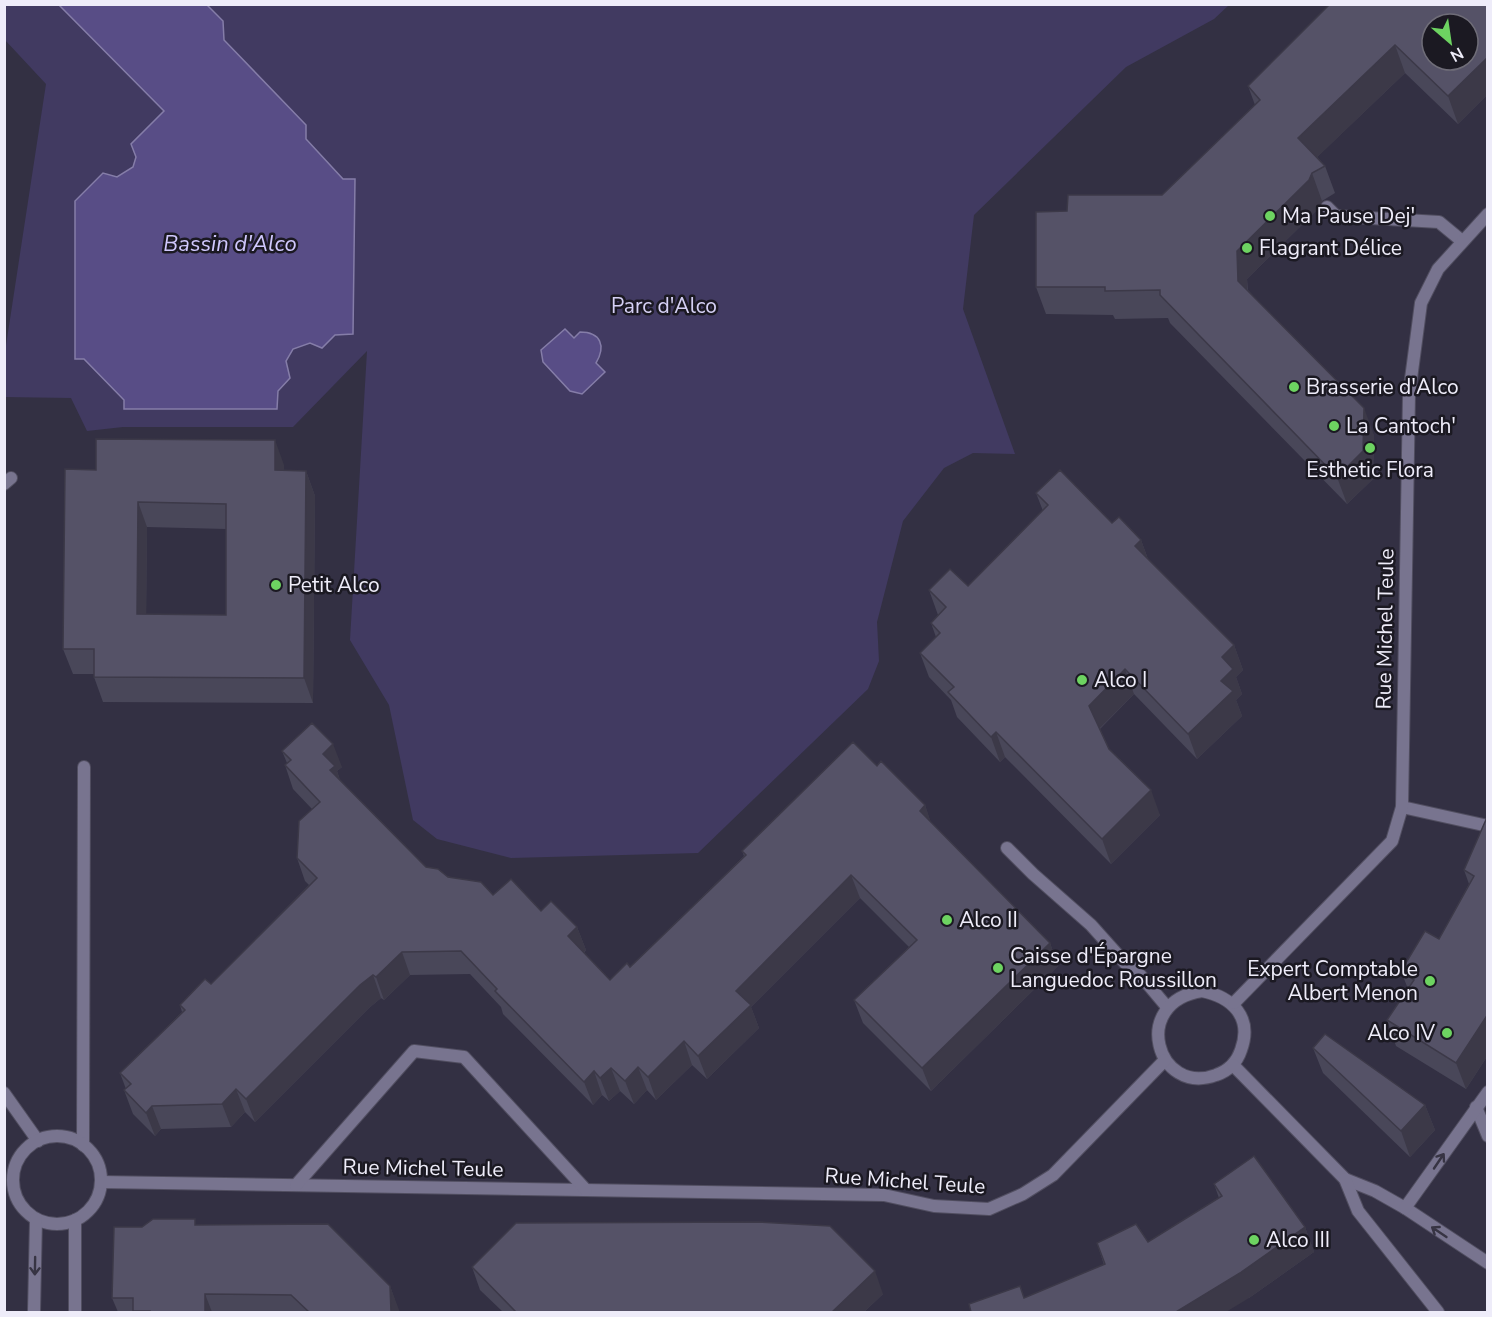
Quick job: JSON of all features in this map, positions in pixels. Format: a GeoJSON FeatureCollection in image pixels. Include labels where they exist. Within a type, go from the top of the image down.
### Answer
{"type":"FeatureCollection","features":[{"type":"Feature","properties":{"kind":"street"},"geometry":{"type":"LineString","coordinates":[[1327,207],[1336,216],[1439,222],[1462,241]]}},
{"type":"Feature","properties":{"kind":"street","name":"Rue Michel Teule"},"geometry":{"type":"LineString","coordinates":[[1234,1003],[1392,841],[1402,807],[1409,394],[1421,303],[1438,269],[1488,214]]}},
{"type":"Feature","properties":{"kind":"street"},"geometry":{"type":"LineString","coordinates":[[83,1145],[84,767]]}},
{"type":"Feature","properties":{"kind":"street"},"geometry":{"type":"LineString","coordinates":[[1402,807],[1488,826]]}},
{"type":"Feature","properties":{"kind":"street"},"geometry":{"type":"LineString","coordinates":[[1007,848],[1091,925],[1125,963],[1141,976],[1167,1007]]}},
{"type":"Feature","properties":{"kind":"street"},"geometry":{"type":"LineString","coordinates":[[1202,991],[1215,993],[1234,1003],[1243,1022],[1244,1037],[1241,1051],[1233,1065],[1223,1072],[1198,1078],[1174,1070],[1165,1060],[1159,1047],[1157,1034],[1160,1019],[1167,1007],[1177,998],[1202,991]]}},
{"type":"Feature","properties":{"kind":"street","name":"Rue Michel Teule"},"geometry":{"type":"LineString","coordinates":[[296,1185],[414,1051],[465,1057],[586,1190]]}},
{"type":"Feature","properties":{"kind":"street","name":"Rue Michel Teule"},"geometry":{"type":"LineString","coordinates":[[100,1182],[884,1195],[934,1206],[989,1209],[1023,1194],[1053,1175],[1165,1060]]}},
{"type":"Feature","properties":{"kind":"street"},"geometry":{"type":"LineString","coordinates":[[1233,1065],[1345,1179],[1358,1211],[1438,1312]]}},
{"type":"Feature","properties":{"kind":"street"},"geometry":{"type":"LineString","coordinates":[[1405,1208],[1488,1092]]}},
{"type":"Feature","properties":{"kind":"street"},"geometry":{"type":"LineString","coordinates":[[4,1093],[38,1141]]}},
{"type":"Feature","properties":{"kind":"street"},"geometry":{"type":"LineString","coordinates":[[1476,1107],[1488,1137]]}},
{"type":"Feature","properties":{"kind":"street"},"geometry":{"type":"LineString","coordinates":[[61,1137],[83,1145],[93,1155],[99,1168],[100,1182],[93,1204],[75,1220],[49,1224],[25,1211],[17,1200],[13,1173],[26,1149],[38,1141],[61,1137]]}},
{"type":"Feature","properties":{"kind":"street"},"geometry":{"type":"LineString","coordinates":[[1345,1179],[1376,1191],[1405,1208],[1488,1263]]}},
{"type":"Feature","properties":{"kind":"street"},"geometry":{"type":"LineString","coordinates":[[34,1312],[36,1219]]}},
{"type":"Feature","properties":{"kind":"street"},"geometry":{"type":"LineString","coordinates":[[75,1220],[75,1312]]}},
{"type":"Feature","properties":{"kind":"green space","name":"Parc d'Alco"},"geometry":{"type":"Polygon","coordinates":[[[5,4],[1229,5],[1214,19],[1126,67],[974,215],[963,309],[1015,454],[973,453],[944,468],[903,521],[877,622],[879,661],[868,689],[698,853],[511,858],[437,839],[413,820],[389,705],[350,640],[367,351],[293,427],[123,427],[87,431],[71,398],[5,397],[5,352],[46,84],[5,40],[5,4]]]}},
{"type":"Feature","properties":{"kind":"water","name":"Bassin d'Alco"},"geometry":{"type":"Polygon","coordinates":[[[59,5],[207,5],[223,21],[224,40],[306,125],[306,139],[343,179],[355,179],[353,334],[335,335],[322,348],[310,343],[293,349],[286,361],[290,378],[278,391],[277,409],[124,409],[124,400],[84,359],[75,359],[75,201],[103,173],[117,177],[133,167],[136,157],[131,144],[164,111],[59,5]]]}},
{"type":"Feature","properties":{"kind":"water"},"geometry":{"type":"Polygon","coordinates":[[[565,329],[574,338],[580,332],[593,334],[600,341],[601,351],[596,363],[605,372],[582,394],[570,391],[543,362],[541,350],[565,329]]]}},
{"type":"Feature","properties":{"kind":"building"},"geometry":{"type":"Polygon","coordinates":[[[1330,4],[1488,4],[1488,57],[1480,65],[1480,12],[1420,12],[1420,69],[1395,45],[1298,138],[1325,166],[1312,173],[1309,180],[1237,251],[1238,281],[1364,408],[1363,451],[1337,477],[1160,295],[1160,290],[1105,291],[1105,287],[1036,287],[1036,212],[1067,211],[1068,195],[1162,195],[1260,100],[1248,86],[1330,4]]]}},
{"type":"Feature","properties":{"kind":"building"},"geometry":{"type":"Polygon","coordinates":[[[1423,72],[1473,72],[1448,96],[1423,72]]]}},
{"type":"Feature","properties":{"kind":"building","name":"Petit Alco"},"geometry":{"type":"Polygon","coordinates":[[[96,439],[275,440],[275,470],[306,471],[304,678],[94,677],[94,649],[63,649],[65,469],[96,470],[96,439]],[[138,502],[137,614],[226,615],[226,504],[138,502]]]}},
{"type":"Feature","properties":{"kind":"building","name":"Alco I"},"geometry":{"type":"Polygon","coordinates":[[[1060,470],[1112,523],[1119,517],[1141,540],[1135,546],[1234,645],[1222,657],[1233,669],[1221,681],[1233,691],[1188,734],[1125,669],[1089,706],[1109,749],[1151,790],[1102,839],[996,732],[991,737],[948,692],[954,687],[920,653],[940,633],[931,623],[946,607],[929,590],[950,569],[968,586],[1048,505],[1036,493],[1060,470]]]}},
{"type":"Feature","properties":{"kind":"building"},"geometry":{"type":"Polygon","coordinates":[[[312,723],[333,744],[323,754],[335,766],[330,770],[426,867],[438,869],[448,877],[481,882],[493,895],[511,879],[541,911],[551,901],[577,927],[568,936],[610,980],[627,963],[630,967],[746,855],[742,851],[853,742],[877,766],[881,761],[925,805],[920,811],[1050,943],[922,1068],[854,1000],[917,940],[851,875],[736,991],[751,1005],[698,1056],[684,1041],[648,1077],[638,1067],[625,1081],[611,1068],[600,1078],[594,1071],[584,1082],[495,991],[497,989],[461,951],[402,952],[376,977],[373,975],[360,985],[246,1099],[236,1089],[222,1104],[152,1106],[146,1113],[124,1090],[131,1084],[120,1073],[185,1010],[180,1005],[205,979],[211,984],[317,878],[297,858],[299,821],[320,802],[285,765],[291,760],[282,751],[312,723]]]}},
{"type":"Feature","properties":{"kind":"building"},"geometry":{"type":"Polygon","coordinates":[[[1488,815],[1488,1014],[1456,1063],[1387,1020],[1414,980],[1401,971],[1425,931],[1439,939],[1474,876],[1464,870],[1488,815]]]}},
{"type":"Feature","properties":{"kind":"building"},"geometry":{"type":"Polygon","coordinates":[[[1325,1034],[1425,1105],[1401,1131],[1313,1048],[1325,1034]]]}},
{"type":"Feature","properties":{"kind":"building"},"geometry":{"type":"Polygon","coordinates":[[[1254,1156],[1305,1227],[1240,1273],[1176,1312],[971,1312],[969,1304],[1020,1286],[1024,1298],[1105,1264],[1097,1243],[1136,1224],[1148,1242],[1222,1196],[1214,1184],[1254,1156]]]}},
{"type":"Feature","properties":{"kind":"building"},"geometry":{"type":"Polygon","coordinates":[[[153,1219],[195,1219],[195,1225],[328,1224],[390,1286],[391,1312],[309,1312],[291,1295],[205,1294],[205,1312],[133,1311],[133,1298],[112,1298],[114,1227],[142,1227],[153,1219]]]}},
{"type":"Feature","properties":{"kind":"building"},"geometry":{"type":"Polygon","coordinates":[[[759,1222],[830,1226],[875,1271],[832,1312],[516,1312],[472,1267],[516,1223],[759,1222]]]}},
{"type":"Feature","properties":{"kind":"place","name":"Ma Pause Dej'"},"geometry":{"type":"Point","coordinates":[1270,216]}},
{"type":"Feature","properties":{"kind":"place","name":"Flagrant Délice"},"geometry":{"type":"Point","coordinates":[1247,248]}},
{"type":"Feature","properties":{"kind":"place","name":"Brasserie d'Alco"},"geometry":{"type":"Point","coordinates":[1294,387]}},
{"type":"Feature","properties":{"kind":"place","name":"La Cantoch'"},"geometry":{"type":"Point","coordinates":[1334,426]}},
{"type":"Feature","properties":{"kind":"place","name":"Esthetic Flora"},"geometry":{"type":"Point","coordinates":[1370,448]}},
{"type":"Feature","properties":{"kind":"place","name":"Petit Alco"},"geometry":{"type":"Point","coordinates":[276,585]}},
{"type":"Feature","properties":{"kind":"place","name":"Alco I"},"geometry":{"type":"Point","coordinates":[1082,680]}},
{"type":"Feature","properties":{"kind":"place","name":"Alco II"},"geometry":{"type":"Point","coordinates":[947,920]}},
{"type":"Feature","properties":{"kind":"place","name":"Caisse d'Épargne Languedoc Roussillon"},"geometry":{"type":"Point","coordinates":[998,968]}},
{"type":"Feature","properties":{"kind":"place","name":"Expert Comptable Albert Menon"},"geometry":{"type":"Point","coordinates":[1430,981]}},
{"type":"Feature","properties":{"kind":"place","name":"Alco IV"},"geometry":{"type":"Point","coordinates":[1447,1033]}},
{"type":"Feature","properties":{"kind":"place","name":"Alco III"},"geometry":{"type":"Point","coordinates":[1254,1240]}}]}
